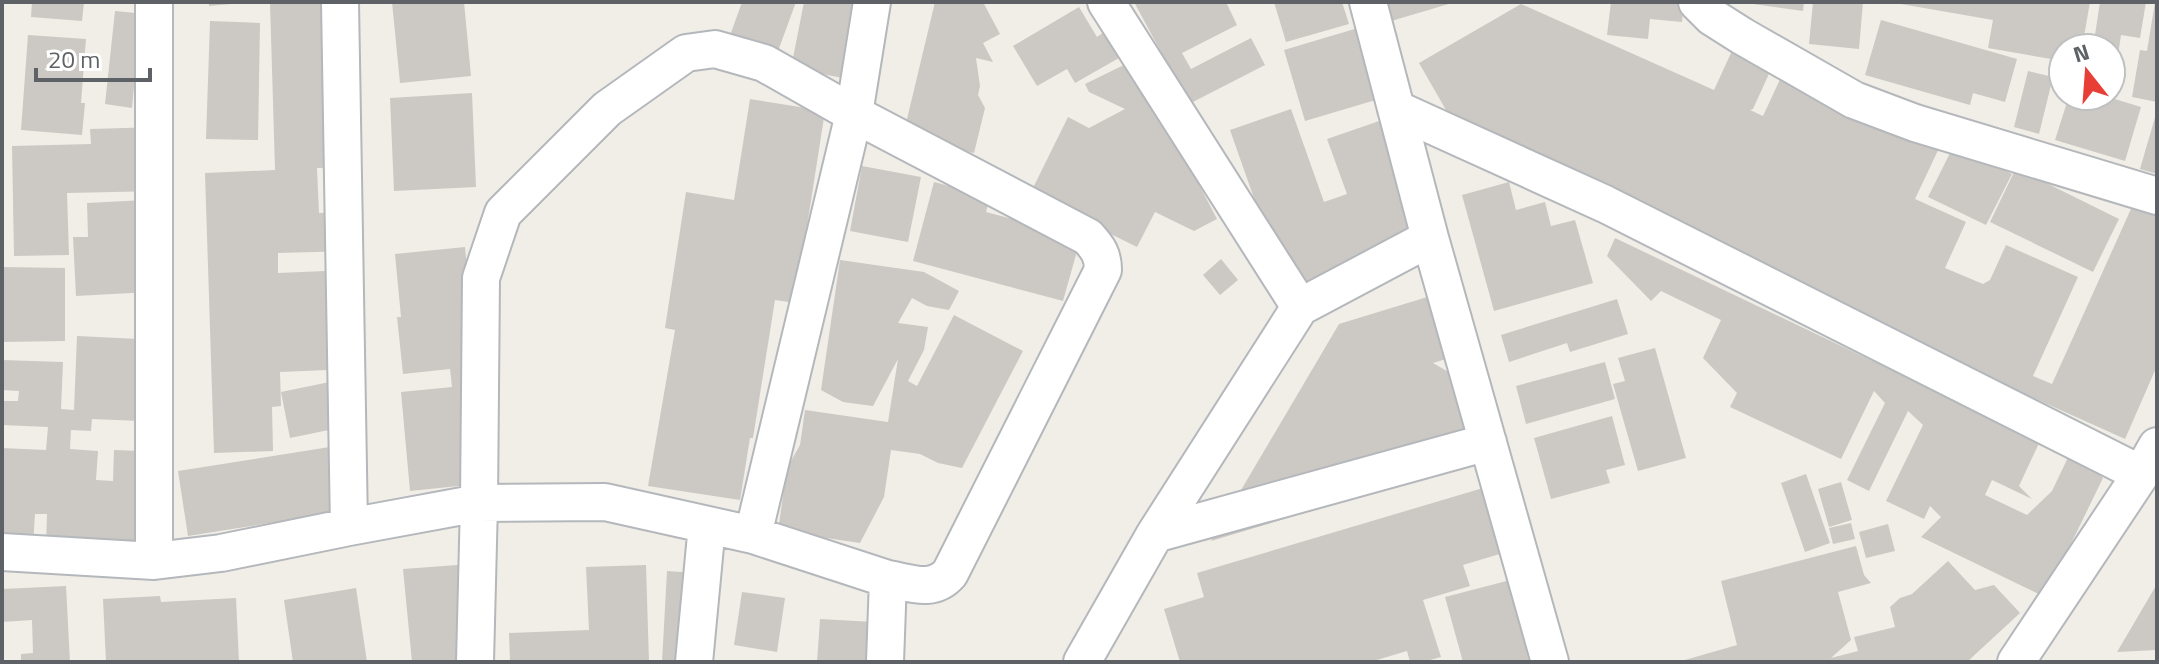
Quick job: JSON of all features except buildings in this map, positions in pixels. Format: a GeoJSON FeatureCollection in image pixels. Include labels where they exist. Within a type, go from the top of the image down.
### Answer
{"type":"FeatureCollection","features":[{"type":"Feature","properties":{"kind":"street"},"geometry":{"type":"LineString","coordinates":[[154,2],[154,561]]}},
{"type":"Feature","properties":{"kind":"street"},"geometry":{"type":"LineString","coordinates":[[340,2],[349,527]]}},
{"type":"Feature","properties":{"kind":"street"},"geometry":{"type":"LineString","coordinates":[[753,535],[854,114],[872,2]]}},
{"type":"Feature","properties":{"kind":"street"},"geometry":{"type":"LineString","coordinates":[[1106,2],[1300,307]]}},
{"type":"Feature","properties":{"kind":"street"},"geometry":{"type":"LineString","coordinates":[[1368,2],[1545,661]]}},
{"type":"Feature","properties":{"kind":"street"},"geometry":{"type":"LineString","coordinates":[[1697,2],[1712,17],[1742,36],[1854,100],[1915,123],[2157,196]]}},
{"type":"Feature","properties":{"kind":"street"},"geometry":{"type":"LineString","coordinates":[[2,552],[154,561],[221,553],[479,503],[605,502],[753,535],[888,579],[926,586],[943,581],[950,573],[1103,270],[1103,259],[1098,249],[1088,237],[764,63],[715,49],[686,53],[607,109],[503,213],[481,278],[479,503],[475,662]]}},
{"type":"Feature","properties":{"kind":"street"},"geometry":{"type":"LineString","coordinates":[[1396,109],[2149,460],[2016,662]]}},
{"type":"Feature","properties":{"kind":"street"},"geometry":{"type":"LineString","coordinates":[[1082,662],[1155,534],[1300,307],[1430,238]]}},
{"type":"Feature","properties":{"kind":"street"},"geometry":{"type":"LineString","coordinates":[[1155,534],[1488,442]]}},
{"type":"Feature","properties":{"kind":"street"},"geometry":{"type":"LineString","coordinates":[[694,662],[707,525]]}},
{"type":"Feature","properties":{"kind":"street"},"geometry":{"type":"LineString","coordinates":[[885,662],[888,579]]}}]}
